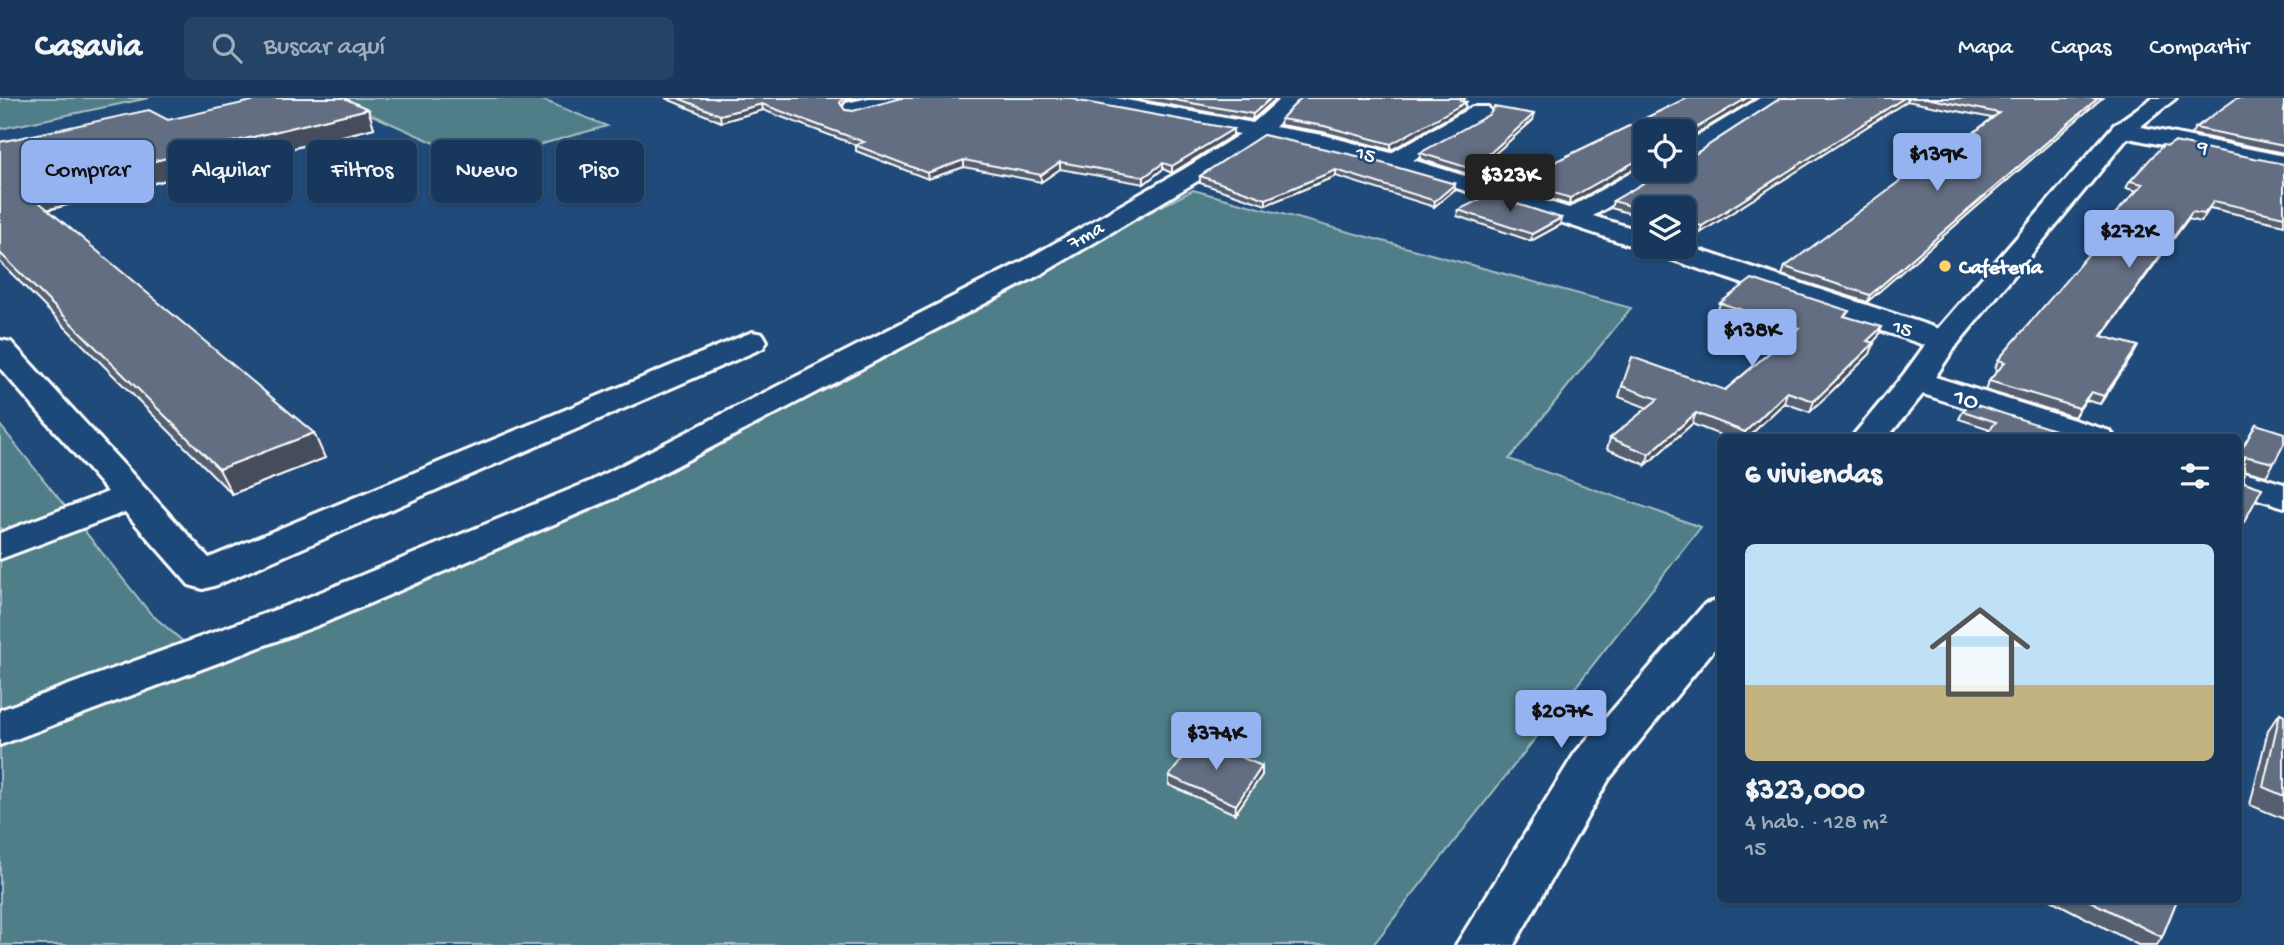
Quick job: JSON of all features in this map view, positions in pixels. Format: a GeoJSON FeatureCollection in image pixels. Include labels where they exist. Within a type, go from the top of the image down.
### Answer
{"type":"FeatureCollection","features":[{"type":"Feature","properties":{"kind":"street"},"geometry":{"type":"LineString","coordinates":[[854,108],[895,98]]}},
{"type":"Feature","properties":{"kind":"street","name":"15"},"geometry":{"type":"LineString","coordinates":[[1080,98],[1324,142],[1394,161],[1633,237]]}},
{"type":"Feature","properties":{"kind":"street","name":"7ma"},"geometry":{"type":"LineString","coordinates":[[0,728],[309,613],[604,489],[1035,267],[1073,240],[1167,190],[1260,129],[1293,98]]}},
{"type":"Feature","properties":{"kind":"street"},"geometry":{"type":"LineString","coordinates":[[1696,146],[1775,98]]}},
{"type":"Feature","properties":{"kind":"street"},"geometry":{"type":"LineString","coordinates":[[1871,434],[1916,381],[1944,341],[2122,130],[2166,98]]}},
{"type":"Feature","properties":{"kind":"street"},"geometry":{"type":"LineString","coordinates":[[1394,161],[1480,112]]}},
{"type":"Feature","properties":{"kind":"street","name":"9"},"geometry":{"type":"LineString","coordinates":[[2122,130],[2284,163]]}},
{"type":"Feature","properties":{"kind":"street"},"geometry":{"type":"LineString","coordinates":[[1573,217],[1633,182]]}},
{"type":"Feature","properties":{"kind":"street","name":"15"},"geometry":{"type":"LineString","coordinates":[[1696,258],[1944,341]]}},
{"type":"Feature","properties":{"kind":"street"},"geometry":{"type":"LineString","coordinates":[[0,349],[203,576],[752,341]]}},
{"type":"Feature","properties":{"kind":"street","name":"10"},"geometry":{"type":"LineString","coordinates":[[1916,381],[2085,434]]}},
{"type":"Feature","properties":{"kind":"street"},"geometry":{"type":"LineString","coordinates":[[2242,482],[2284,496]]}},
{"type":"Feature","properties":{"kind":"street"},"geometry":{"type":"LineString","coordinates":[[0,547],[131,496]]}},
{"type":"Feature","properties":{"kind":"street"},"geometry":{"type":"LineString","coordinates":[[1484,945],[1592,766],[1717,618]]}},
{"type":"Feature","properties":{"kind":"green space"},"geometry":{"type":"Polygon","coordinates":[[[0,98],[149,98],[0,129],[0,98]]]}},
{"type":"Feature","properties":{"kind":"green space"},"geometry":{"type":"Polygon","coordinates":[[[334,98],[538,98],[607,126],[542,144],[542,140],[431,141],[334,98]]]}},
{"type":"Feature","properties":{"kind":"green space"},"geometry":{"type":"Polygon","coordinates":[[[1193,190],[1631,308],[1509,459],[1701,527],[1373,945],[0,945],[0,425],[151,614],[213,667],[605,505],[872,355],[1193,190]]]}},
{"type":"Feature","properties":{"kind":"building"},"geometry":{"type":"Polygon","coordinates":[[[265,98],[344,98],[368,109],[241,140],[168,140],[168,158],[154,161],[154,140],[21,140],[21,203],[40,203],[314,433],[219,469],[0,253],[0,142],[149,110],[168,120],[265,98]]]}},
{"type":"Feature","properties":{"kind":"building"},"geometry":{"type":"Polygon","coordinates":[[[678,98],[843,98],[840,103],[845,110],[853,111],[902,98],[1072,98],[1233,129],[1172,166],[1163,163],[1144,177],[1060,162],[1041,175],[964,160],[927,173],[855,145],[864,142],[762,104],[720,115],[678,98]]]}},
{"type":"Feature","properties":{"kind":"building"},"geometry":{"type":"Polygon","coordinates":[[[1163,98],[1271,98],[1253,114],[1163,98]]]}},
{"type":"Feature","properties":{"kind":"building"},"geometry":{"type":"Polygon","coordinates":[[[1301,98],[1462,98],[1460,101],[1466,102],[1391,144],[1324,126],[1281,119],[1301,98]]]}},
{"type":"Feature","properties":{"kind":"building"},"geometry":{"type":"Polygon","coordinates":[[[1687,98],[1747,98],[1696,128],[1696,119],[1643,119],[1687,98]]]}},
{"type":"Feature","properties":{"kind":"building"},"geometry":{"type":"Polygon","coordinates":[[[1781,98],[1904,98],[1702,226],[1696,224],[1696,196],[1633,196],[1633,207],[1613,201],[1645,182],[1696,182],[1696,153],[1781,98]]]}},
{"type":"Feature","properties":{"kind":"building"},"geometry":{"type":"Polygon","coordinates":[[[1926,98],[2098,98],[1870,295],[1785,267],[1917,168],[1926,170],[1999,113],[1926,98]]]}},
{"type":"Feature","properties":{"kind":"building"},"geometry":{"type":"Polygon","coordinates":[[[2237,98],[2284,98],[2284,146],[2195,128],[2237,98]]]}},
{"type":"Feature","properties":{"kind":"building"},"geometry":{"type":"Polygon","coordinates":[[[1494,107],[1534,114],[1472,169],[1420,153],[1490,114],[1494,107]]]}},
{"type":"Feature","properties":{"kind":"building"},"geometry":{"type":"Polygon","coordinates":[[[1633,124],[1633,163],[1570,198],[1515,181],[1633,124]]]}},
{"type":"Feature","properties":{"kind":"building"},"geometry":{"type":"Polygon","coordinates":[[[1263,135],[1357,156],[1455,184],[1435,201],[1336,170],[1266,199],[1200,176],[1263,135]]]}},
{"type":"Feature","properties":{"kind":"building"},"geometry":{"type":"Polygon","coordinates":[[[2174,142],[2284,164],[2284,217],[2214,201],[2204,214],[2192,212],[2101,336],[2138,346],[2104,396],[2091,392],[2079,408],[1989,381],[2005,362],[1998,360],[2121,216],[2115,214],[2143,184],[2130,181],[2163,145],[2168,146],[2174,142]]]}},
{"type":"Feature","properties":{"kind":"building"},"geometry":{"type":"Polygon","coordinates":[[[1489,195],[1561,218],[1532,234],[1458,210],[1489,195]]]}},
{"type":"Feature","properties":{"kind":"building"},"geometry":{"type":"Polygon","coordinates":[[[1752,279],[1849,311],[1844,316],[1882,327],[1867,341],[1874,343],[1814,401],[1787,392],[1745,432],[1696,413],[1649,454],[1610,438],[1658,399],[1622,386],[1632,357],[1725,390],[1799,328],[1720,303],[1752,279]]]}},
{"type":"Feature","properties":{"kind":"building"},"geometry":{"type":"Polygon","coordinates":[[[1970,403],[2061,432],[1986,434],[1996,422],[1963,411],[1970,403]]]}},
{"type":"Feature","properties":{"kind":"building"},"geometry":{"type":"Polygon","coordinates":[[[2256,424],[2284,433],[2284,444],[2274,463],[2244,456],[2244,482],[2262,488],[2242,526],[2242,449],[2256,424]]]}},
{"type":"Feature","properties":{"kind":"building"},"geometry":{"type":"Polygon","coordinates":[[[2280,713],[2284,715],[2284,796],[2263,787],[2280,713]]]}},
{"type":"Feature","properties":{"kind":"building"},"geometry":{"type":"Polygon","coordinates":[[[1198,739],[1262,766],[1236,805],[1169,776],[1198,739]]]}},
{"type":"Feature","properties":{"kind":"building"},"geometry":{"type":"Polygon","coordinates":[[[2094,903],[2176,903],[2162,937],[2094,903]]]}},
{"type":"Feature","properties":{"kind":"place","name":"Cafetería"},"geometry":{"type":"Point","coordinates":[1945,266]}}]}
